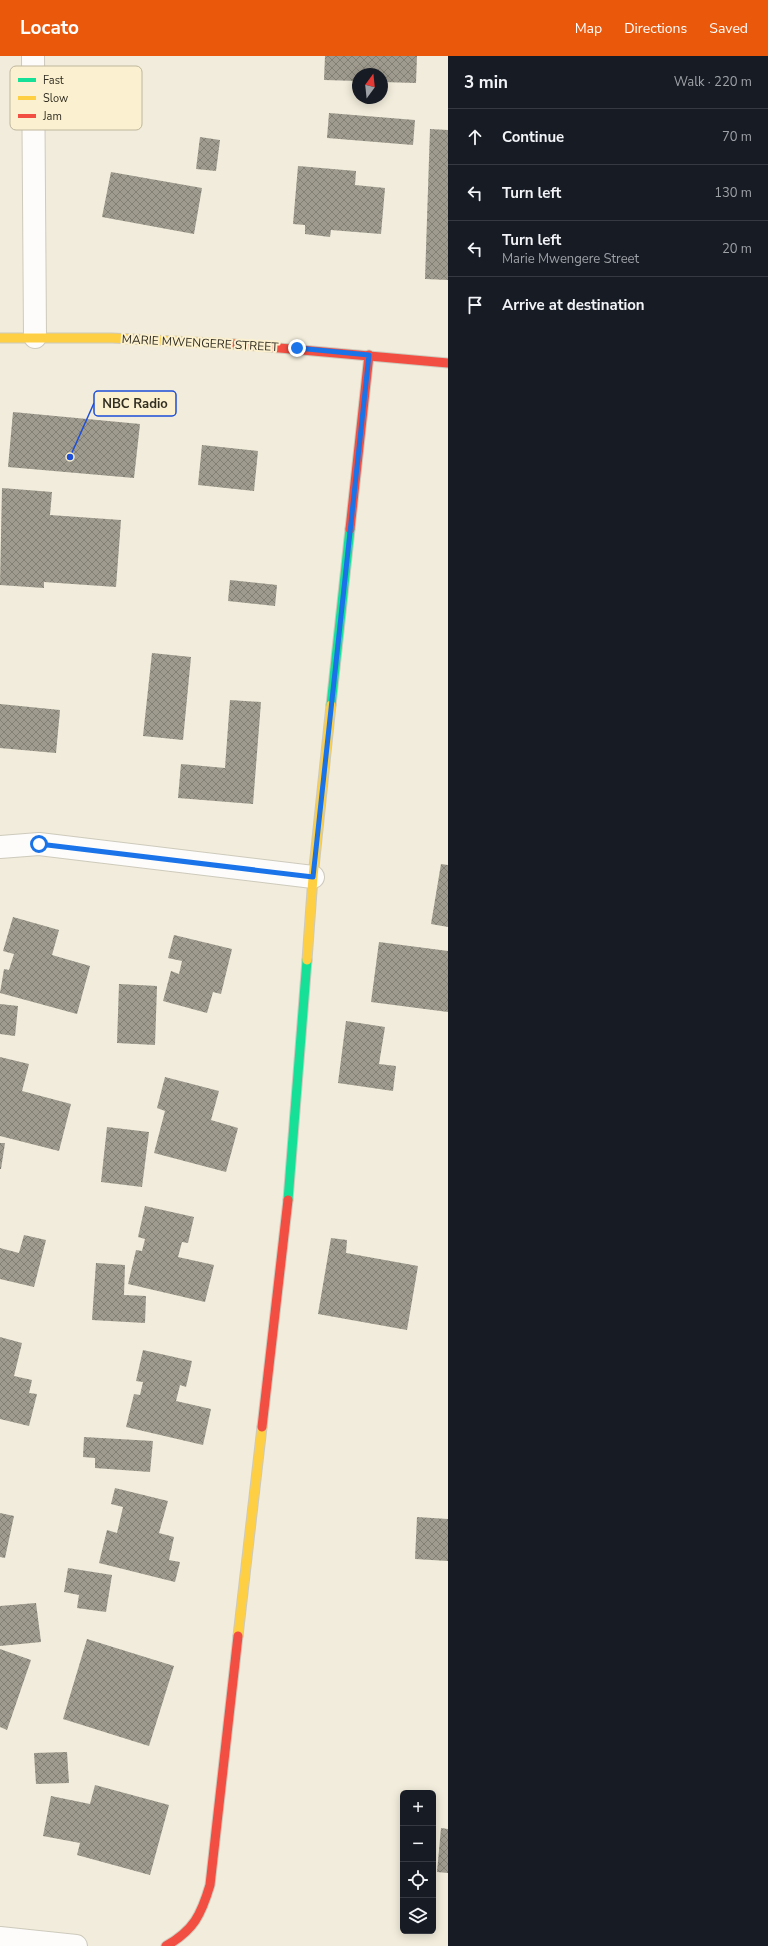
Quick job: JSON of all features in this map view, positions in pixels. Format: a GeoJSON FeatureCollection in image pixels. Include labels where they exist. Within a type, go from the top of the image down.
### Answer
{"type":"FeatureCollection","features":[{"type":"Feature","properties":{"kind":"street"},"geometry":{"type":"LineString","coordinates":[[33,56],[33,66]]}},
{"type":"Feature","properties":{"kind":"street"},"geometry":{"type":"LineString","coordinates":[[34,130],[35,337]]}},
{"type":"Feature","properties":{"kind":"street","name":"MARIE MWENGERE STREET"},"geometry":{"type":"LineString","coordinates":[[0,338],[35,337],[210,342],[448,363]]}},
{"type":"Feature","properties":{"kind":"street"},"geometry":{"type":"LineString","coordinates":[[166,1946],[182,1937],[200,1917],[210,1885],[287,1210],[313,877],[369,355]]}},
{"type":"Feature","properties":{"kind":"street"},"geometry":{"type":"LineString","coordinates":[[0,847],[39,844],[313,877]]}},
{"type":"Feature","properties":{"kind":"street"},"geometry":{"type":"LineString","coordinates":[[0,1938],[76,1946]]}},
{"type":"Feature","properties":{"kind":"building"},"geometry":{"type":"Polygon","coordinates":[[[325,56],[417,56],[416,83],[388,82],[388,68],[352,68],[352,81],[324,80],[325,56]]]}},
{"type":"Feature","properties":{"kind":"building"},"geometry":{"type":"Polygon","coordinates":[[[329,113],[415,120],[413,145],[327,138],[329,113]]]}},
{"type":"Feature","properties":{"kind":"building"},"geometry":{"type":"Polygon","coordinates":[[[430,129],[448,130],[448,280],[425,279],[430,129]]]}},
{"type":"Feature","properties":{"kind":"building"},"geometry":{"type":"Polygon","coordinates":[[[200,137],[220,140],[216,171],[196,169],[200,137]]]}},
{"type":"Feature","properties":{"kind":"building"},"geometry":{"type":"Polygon","coordinates":[[[298,166],[356,171],[355,185],[385,188],[381,234],[331,230],[330,237],[305,234],[305,225],[293,224],[298,166]]]}},
{"type":"Feature","properties":{"kind":"building"},"geometry":{"type":"Polygon","coordinates":[[[111,172],[202,188],[194,234],[102,217],[111,172]]]}},
{"type":"Feature","properties":{"kind":"building"},"geometry":{"type":"Polygon","coordinates":[[[13,412],[140,424],[134,478],[8,467],[13,412]]]}},
{"type":"Feature","properties":{"kind":"building"},"geometry":{"type":"Polygon","coordinates":[[[202,445],[258,451],[254,491],[198,485],[202,445]]]}},
{"type":"Feature","properties":{"kind":"building"},"geometry":{"type":"Polygon","coordinates":[[[2,488],[52,492],[50,515],[121,520],[116,587],[44,582],[44,588],[0,585],[2,488]]]}},
{"type":"Feature","properties":{"kind":"building"},"geometry":{"type":"Polygon","coordinates":[[[230,580],[277,585],[275,606],[228,601],[230,580]]]}},
{"type":"Feature","properties":{"kind":"building"},"geometry":{"type":"Polygon","coordinates":[[[152,653],[191,657],[183,740],[143,736],[152,653]]]}},
{"type":"Feature","properties":{"kind":"building"},"geometry":{"type":"Polygon","coordinates":[[[230,700],[261,702],[253,804],[178,798],[181,764],[225,768],[230,700]]]}},
{"type":"Feature","properties":{"kind":"building"},"geometry":{"type":"Polygon","coordinates":[[[0,704],[60,710],[56,753],[0,748],[0,704]]]}},
{"type":"Feature","properties":{"kind":"building"},"geometry":{"type":"Polygon","coordinates":[[[441,864],[448,865],[448,927],[431,924],[441,864]]]}},
{"type":"Feature","properties":{"kind":"building"},"geometry":{"type":"Polygon","coordinates":[[[13,917],[59,930],[52,955],[90,966],[77,1014],[0,993],[4,969],[9,970],[14,954],[3,951],[13,917]]]}},
{"type":"Feature","properties":{"kind":"building"},"geometry":{"type":"Polygon","coordinates":[[[174,935],[232,949],[221,994],[213,992],[207,1013],[163,1001],[171,971],[179,974],[182,961],[168,958],[174,935]]]}},
{"type":"Feature","properties":{"kind":"building"},"geometry":{"type":"Polygon","coordinates":[[[379,942],[448,951],[448,1012],[371,1002],[379,942]]]}},
{"type":"Feature","properties":{"kind":"building"},"geometry":{"type":"Polygon","coordinates":[[[119,984],[157,986],[155,1045],[117,1043],[119,984]]]}},
{"type":"Feature","properties":{"kind":"building"},"geometry":{"type":"Polygon","coordinates":[[[0,1004],[18,1006],[15,1036],[0,1034],[0,1004]]]}},
{"type":"Feature","properties":{"kind":"building"},"geometry":{"type":"Polygon","coordinates":[[[346,1021],[385,1027],[379,1064],[396,1066],[393,1091],[338,1083],[346,1021]]]}},
{"type":"Feature","properties":{"kind":"building"},"geometry":{"type":"Polygon","coordinates":[[[0,1057],[29,1064],[22,1091],[71,1104],[59,1151],[0,1136],[0,1057]]]}},
{"type":"Feature","properties":{"kind":"building"},"geometry":{"type":"Polygon","coordinates":[[[165,1077],[219,1091],[211,1120],[238,1128],[226,1172],[154,1153],[165,1111],[157,1108],[165,1077]]]}},
{"type":"Feature","properties":{"kind":"building"},"geometry":{"type":"Polygon","coordinates":[[[107,1127],[149,1132],[142,1187],[101,1182],[107,1127]]]}},
{"type":"Feature","properties":{"kind":"building"},"geometry":{"type":"Polygon","coordinates":[[[0,1143],[5,1143],[1,1169],[0,1169],[0,1143]]]}},
{"type":"Feature","properties":{"kind":"building"},"geometry":{"type":"Polygon","coordinates":[[[145,1206],[194,1217],[188,1243],[182,1242],[178,1257],[214,1265],[205,1302],[128,1284],[136,1250],[142,1251],[145,1239],[138,1237],[145,1206]]]}},
{"type":"Feature","properties":{"kind":"building"},"geometry":{"type":"Polygon","coordinates":[[[24,1235],[46,1240],[34,1287],[0,1279],[0,1248],[19,1253],[24,1235]]]}},
{"type":"Feature","properties":{"kind":"building"},"geometry":{"type":"Polygon","coordinates":[[[331,1238],[347,1240],[346,1253],[418,1266],[407,1330],[318,1314],[331,1238]]]}},
{"type":"Feature","properties":{"kind":"building"},"geometry":{"type":"Polygon","coordinates":[[[96,1263],[125,1265],[124,1295],[146,1296],[145,1323],[92,1320],[96,1263]]]}},
{"type":"Feature","properties":{"kind":"building"},"geometry":{"type":"Polygon","coordinates":[[[0,1337],[22,1343],[14,1376],[32,1380],[29,1393],[37,1394],[29,1426],[0,1419],[0,1337]]]}},
{"type":"Feature","properties":{"kind":"building"},"geometry":{"type":"Polygon","coordinates":[[[143,1350],[192,1361],[186,1387],[180,1385],[176,1401],[211,1409],[203,1445],[126,1427],[134,1394],[140,1395],[143,1382],[136,1381],[143,1350]]]}},
{"type":"Feature","properties":{"kind":"building"},"geometry":{"type":"Polygon","coordinates":[[[84,1437],[153,1441],[150,1472],[95,1468],[95,1458],[83,1457],[84,1437]]]}},
{"type":"Feature","properties":{"kind":"building"},"geometry":{"type":"Polygon","coordinates":[[[115,1488],[168,1501],[159,1533],[174,1537],[169,1560],[180,1562],[175,1582],[99,1563],[107,1530],[117,1533],[123,1507],[111,1504],[115,1488]]]}},
{"type":"Feature","properties":{"kind":"building"},"geometry":{"type":"Polygon","coordinates":[[[0,1513],[14,1516],[5,1558],[0,1557],[0,1513]]]}},
{"type":"Feature","properties":{"kind":"building"},"geometry":{"type":"Polygon","coordinates":[[[417,1517],[448,1519],[448,1561],[415,1559],[417,1517]]]}},
{"type":"Feature","properties":{"kind":"building"},"geometry":{"type":"Polygon","coordinates":[[[68,1568],[112,1575],[106,1612],[77,1608],[79,1595],[64,1592],[68,1568]]]}},
{"type":"Feature","properties":{"kind":"building"},"geometry":{"type":"Polygon","coordinates":[[[36,1603],[41,1642],[0,1646],[0,1606],[36,1603]]]}},
{"type":"Feature","properties":{"kind":"building"},"geometry":{"type":"Polygon","coordinates":[[[87,1639],[174,1666],[149,1746],[63,1719],[87,1639]]]}},
{"type":"Feature","properties":{"kind":"building"},"geometry":{"type":"Polygon","coordinates":[[[0,1649],[31,1660],[7,1730],[0,1727],[0,1649]]]}},
{"type":"Feature","properties":{"kind":"building"},"geometry":{"type":"Polygon","coordinates":[[[67,1752],[69,1783],[36,1784],[34,1753],[67,1752]]]}},
{"type":"Feature","properties":{"kind":"building"},"geometry":{"type":"Polygon","coordinates":[[[95,1785],[169,1805],[150,1875],[77,1855],[80,1843],[43,1836],[51,1796],[90,1804],[95,1785]]]}},
{"type":"Feature","properties":{"kind":"building"},"geometry":{"type":"Polygon","coordinates":[[[441,1828],[448,1829],[448,1873],[437,1872],[441,1828]]]}},
{"type":"Feature","properties":{"kind":"traffic: fast"},"geometry":{"type":"LineString","coordinates":[[331,705],[350,529]]}},
{"type":"Feature","properties":{"kind":"traffic: fast"},"geometry":{"type":"LineString","coordinates":[[288,1200],[307,960]]}},
{"type":"Feature","properties":{"kind":"traffic: slow"},"geometry":{"type":"LineString","coordinates":[[0,338],[112,338],[234,344]]}},
{"type":"Feature","properties":{"kind":"traffic: slow"},"geometry":{"type":"LineString","coordinates":[[307,960],[313,877],[331,705]]}},
{"type":"Feature","properties":{"kind":"traffic: slow"},"geometry":{"type":"LineString","coordinates":[[238,1636],[262,1427]]}},
{"type":"Feature","properties":{"kind":"traffic: jam"},"geometry":{"type":"LineString","coordinates":[[234,344],[448,363]]}},
{"type":"Feature","properties":{"kind":"traffic: jam"},"geometry":{"type":"LineString","coordinates":[[350,529],[369,355]]}},
{"type":"Feature","properties":{"kind":"traffic: jam"},"geometry":{"type":"LineString","coordinates":[[262,1427],[288,1200]]}},
{"type":"Feature","properties":{"kind":"traffic: jam"},"geometry":{"type":"LineString","coordinates":[[166,1946],[190,1928],[200,1913],[210,1885],[238,1636]]}},
{"type":"Feature","properties":{"kind":"place","name":"NBC Radio"},"geometry":{"type":"Point","coordinates":[70,457]}},
{"type":"Feature","properties":{"kind":"route"},"geometry":{"type":"LineString","coordinates":[[39,844],[313,877],[369,355],[297,348]]}}]}
